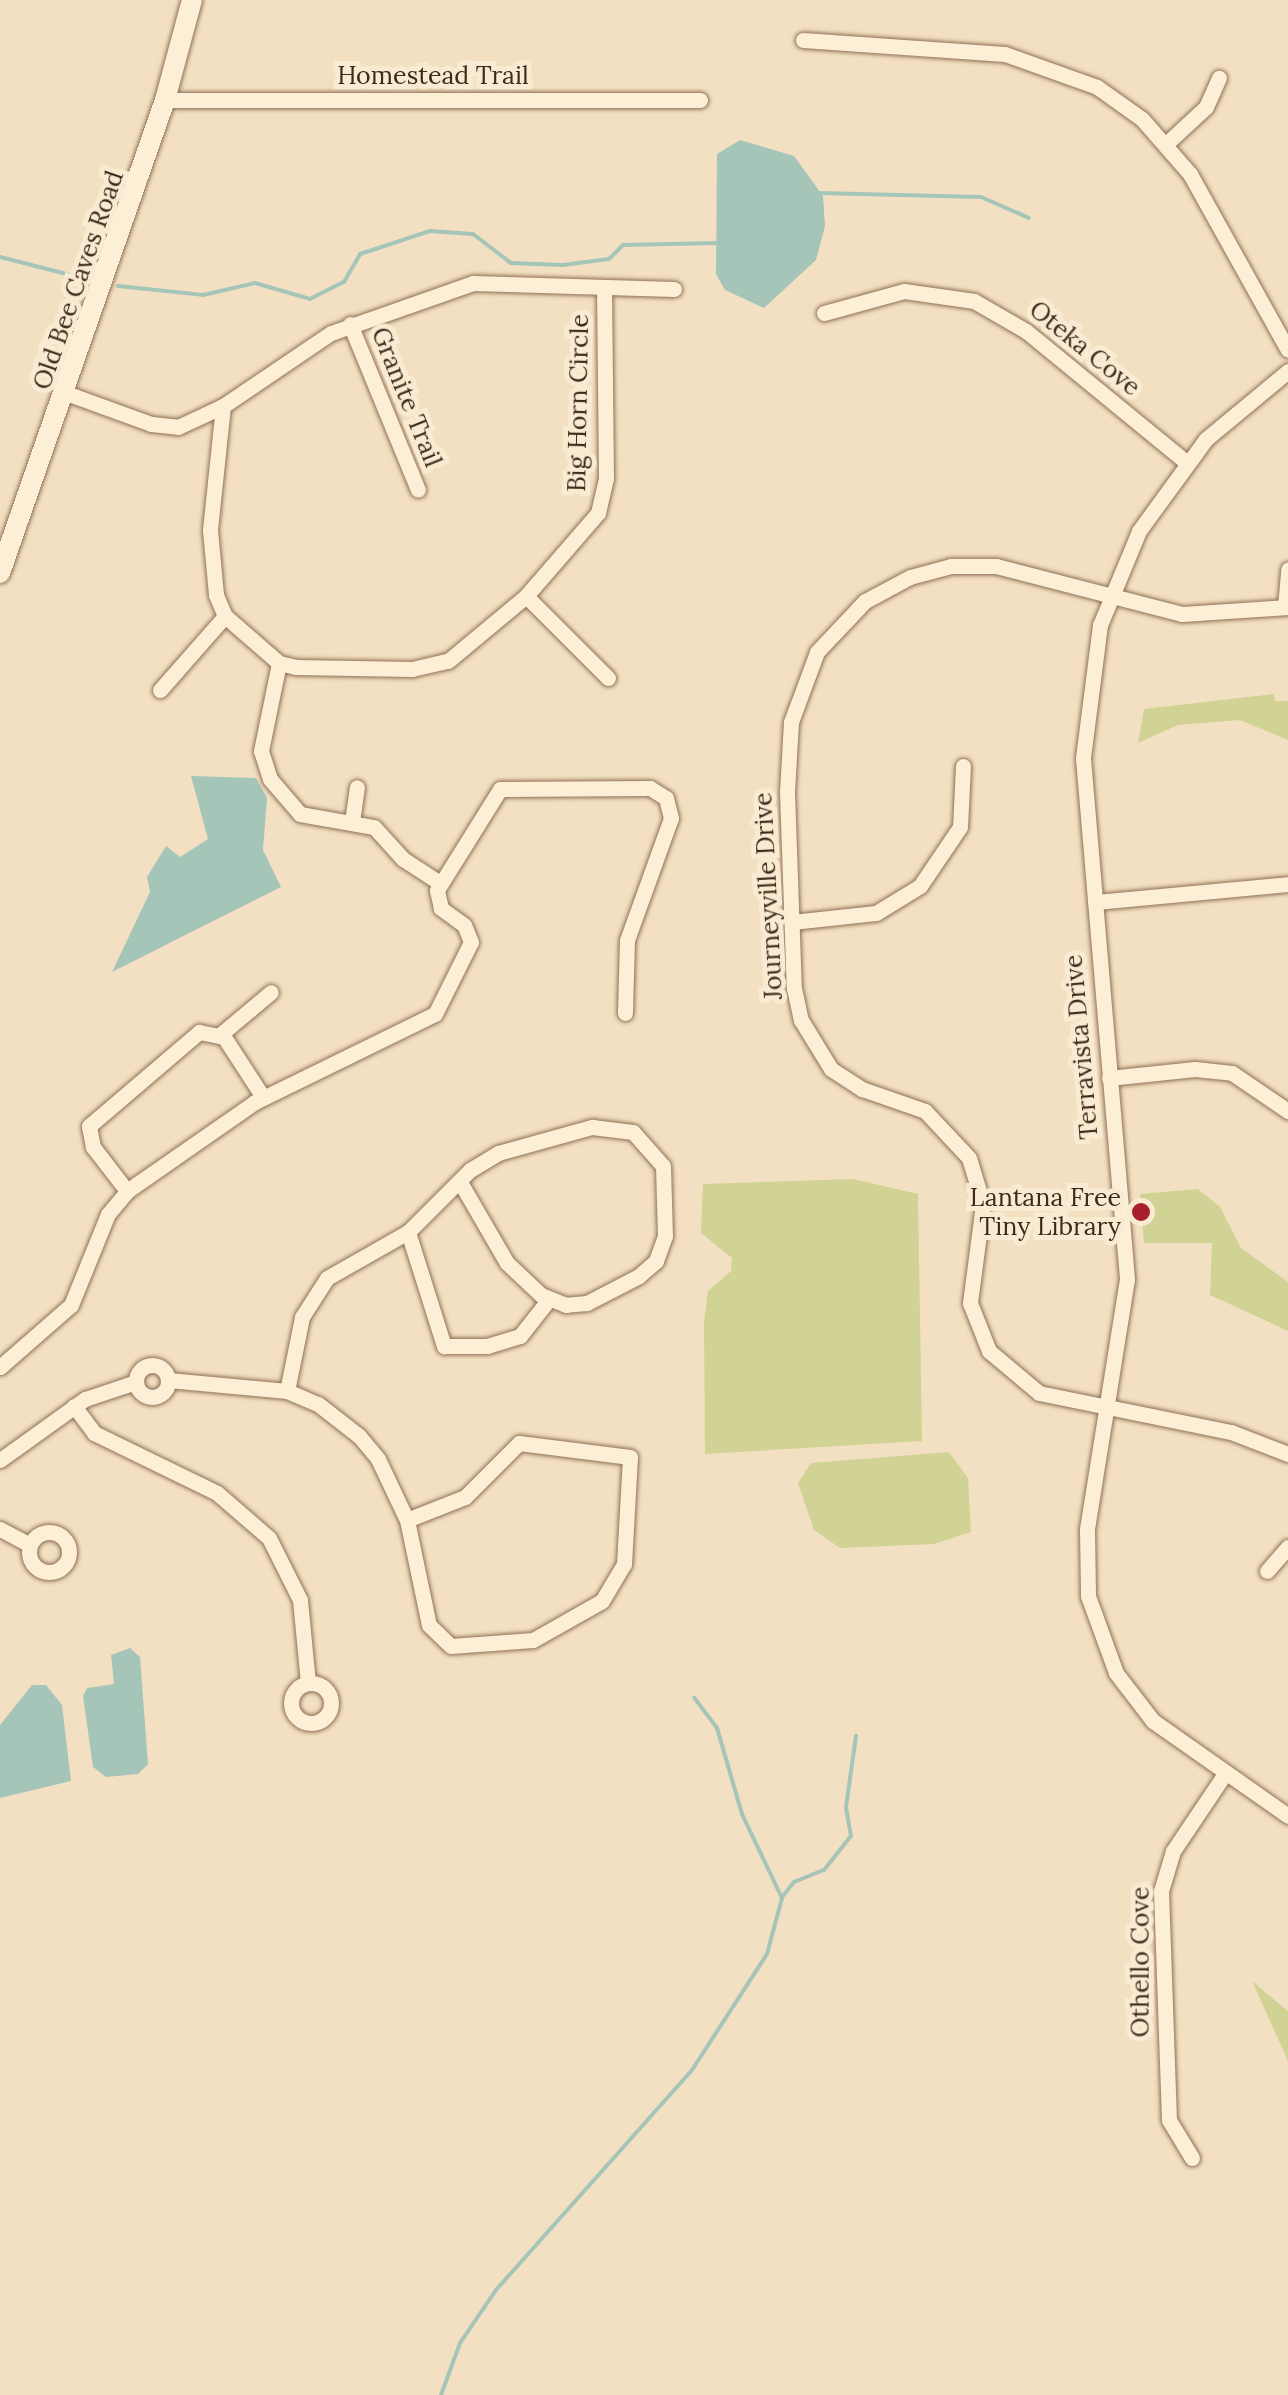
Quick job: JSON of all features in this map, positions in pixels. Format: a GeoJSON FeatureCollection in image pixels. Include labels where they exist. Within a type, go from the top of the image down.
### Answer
{"type":"FeatureCollection","features":[{"type":"Feature","properties":{"kind":"street","name":"Old Bee Caves Road"},"geometry":{"type":"LineString","coordinates":[[0,572],[66,393],[165,100],[192,0]]}},
{"type":"Feature","properties":{"kind":"street"},"geometry":{"type":"LineString","coordinates":[[803,40],[986,52],[1045,64],[1097,87],[1166,144],[1199,187],[1288,350]]}},
{"type":"Feature","properties":{"kind":"street"},"geometry":{"type":"LineString","coordinates":[[1166,144],[1206,106],[1220,78]]}},
{"type":"Feature","properties":{"kind":"street","name":"Homestead Trail"},"geometry":{"type":"LineString","coordinates":[[165,100],[700,100]]}},
{"type":"Feature","properties":{"kind":"street"},"geometry":{"type":"LineString","coordinates":[[66,393],[168,427],[224,406],[350,324],[473,283],[674,289]]}},
{"type":"Feature","properties":{"kind":"street","name":"Big Horn Circle"},"geometry":{"type":"LineString","coordinates":[[279,663],[362,669],[437,664],[479,642],[590,526],[604,496],[604,287]]}},
{"type":"Feature","properties":{"kind":"street","name":"Oteka Cove"},"geometry":{"type":"LineString","coordinates":[[824,313],[904,291],[974,301],[1026,331],[1186,462]]}},
{"type":"Feature","properties":{"kind":"street","name":"Granite Trail"},"geometry":{"type":"LineString","coordinates":[[350,324],[418,490]]}},
{"type":"Feature","properties":{"kind":"street","name":"Terravista Drive"},"geometry":{"type":"LineString","coordinates":[[1288,372],[1224,421],[1186,462],[1152,508],[1110,594],[1090,666],[1084,736],[1094,902],[1127,1280],[1084,1558],[1094,1624],[1132,1696],[1224,1776],[1288,1816]]}},
{"type":"Feature","properties":{"kind":"street"},"geometry":{"type":"LineString","coordinates":[[224,406],[210,530],[216,595],[225,616],[279,663],[264,735],[265,770],[300,814],[381,831],[404,859],[440,883]]}},
{"type":"Feature","properties":{"kind":"street","name":"Journeyville Drive"},"geometry":{"type":"LineString","coordinates":[[1286,607],[1195,615],[1016,569],[951,566],[879,592],[832,632],[806,672],[791,722],[794,988],[819,1056],[862,1089],[924,1111],[970,1158],[982,1204],[970,1302],[988,1351],[1038,1392],[1232,1432],[1288,1454]]}},
{"type":"Feature","properties":{"kind":"street"},"geometry":{"type":"LineString","coordinates":[[1286,607],[1288,569]]}},
{"type":"Feature","properties":{"kind":"street"},"geometry":{"type":"LineString","coordinates":[[526,596],[608,678]]}},
{"type":"Feature","properties":{"kind":"street"},"geometry":{"type":"LineString","coordinates":[[160,690],[225,616]]}},
{"type":"Feature","properties":{"kind":"street"},"geometry":{"type":"LineString","coordinates":[[792,922],[876,913],[920,886],[960,827],[963,766]]}},
{"type":"Feature","properties":{"kind":"street"},"geometry":{"type":"LineString","coordinates":[[352,822],[357,787]]}},
{"type":"Feature","properties":{"kind":"street"},"geometry":{"type":"LineString","coordinates":[[0,1367],[71,1305],[108,1214],[127,1190],[263,1098],[435,1014],[471,948],[464,926],[437,899],[440,883],[500,789],[662,793],[671,818],[627,940],[626,1014]]}},
{"type":"Feature","properties":{"kind":"street"},"geometry":{"type":"LineString","coordinates":[[1094,902],[1288,884]]}},
{"type":"Feature","properties":{"kind":"street"},"geometry":{"type":"LineString","coordinates":[[221,1034],[270,992]]}},
{"type":"Feature","properties":{"kind":"street"},"geometry":{"type":"LineString","coordinates":[[127,1190],[92,1147],[90,1124],[199,1032],[221,1034],[250,1068],[263,1098]]}},
{"type":"Feature","properties":{"kind":"street"},"geometry":{"type":"LineString","coordinates":[[1109,1078],[1196,1069],[1232,1073],[1288,1111]]}},
{"type":"Feature","properties":{"kind":"street"},"geometry":{"type":"LineString","coordinates":[[287,1391],[302,1317],[327,1278],[408,1232],[460,1182],[498,1153],[592,1127],[632,1132],[650,1144],[666,1183],[665,1236],[656,1260],[587,1302],[549,1299],[502,1256],[460,1182]]}},
{"type":"Feature","properties":{"kind":"street"},"geometry":{"type":"LineString","coordinates":[[408,1232],[444,1346],[487,1346],[520,1336],[549,1299]]}},
{"type":"Feature","properties":{"kind":"street"},"geometry":{"type":"LineString","coordinates":[[0,1460],[74,1406],[136,1382],[149,1397],[163,1393],[168,1380],[287,1391],[318,1404],[359,1436],[378,1459],[407,1520],[429,1625],[438,1640],[451,1646],[520,1643],[560,1628],[602,1601],[624,1564],[630,1457],[518,1442],[465,1496],[407,1520]]}},
{"type":"Feature","properties":{"kind":"street"},"geometry":{"type":"LineString","coordinates":[[74,1406],[94,1433],[217,1493],[259,1526],[288,1568],[300,1600],[308,1683]]}},
{"type":"Feature","properties":{"kind":"street"},"geometry":{"type":"LineString","coordinates":[[0,1530],[30,1545]]}},
{"type":"Feature","properties":{"kind":"street"},"geometry":{"type":"LineString","coordinates":[[1267,1572],[1288,1548]]}},
{"type":"Feature","properties":{"kind":"street","name":"Othello Cove"},"geometry":{"type":"LineString","coordinates":[[1192,2158],[1169,2120],[1161,1891],[1174,1852],[1224,1776]]}},
{"type":"Feature","properties":{"kind":"green space"},"geometry":{"type":"Polygon","coordinates":[[[1274,694],[1275,701],[1288,701],[1288,740],[1240,720],[1178,725],[1138,743],[1144,709],[1274,694]]]}},
{"type":"Feature","properties":{"kind":"green space"},"geometry":{"type":"Polygon","coordinates":[[[853,1179],[918,1194],[922,1441],[705,1454],[704,1323],[708,1291],[731,1271],[732,1258],[701,1233],[703,1184],[853,1179]]]}},
{"type":"Feature","properties":{"kind":"green space"},"geometry":{"type":"Polygon","coordinates":[[[1198,1189],[1220,1207],[1241,1248],[1288,1282],[1288,1331],[1210,1295],[1212,1243],[1144,1243],[1140,1194],[1198,1189]]]}},
{"type":"Feature","properties":{"kind":"green space"},"geometry":{"type":"Polygon","coordinates":[[[949,1452],[968,1478],[971,1532],[934,1544],[840,1548],[814,1530],[798,1483],[811,1463],[949,1452]]]}},
{"type":"Feature","properties":{"kind":"green space"},"geometry":{"type":"Polygon","coordinates":[[[1252,1981],[1288,2011],[1288,2061],[1252,1981]]]}},
{"type":"Feature","properties":{"kind":"shaded area"},"geometry":{"type":"Polygon","coordinates":[[[740,140],[794,156],[823,196],[825,226],[816,260],[764,308],[725,290],[716,274],[717,154],[740,140]]]}},
{"type":"Feature","properties":{"kind":"shaded area"},"geometry":{"type":"Polygon","coordinates":[[[191,776],[256,778],[267,798],[263,850],[281,887],[112,972],[150,892],[147,877],[166,846],[180,857],[208,839],[191,776]]]}},
{"type":"Feature","properties":{"kind":"shaded area"},"geometry":{"type":"Polygon","coordinates":[[[130,1648],[140,1657],[148,1764],[138,1774],[106,1777],[93,1767],[83,1696],[87,1688],[114,1684],[111,1655],[130,1648]]]}},
{"type":"Feature","properties":{"kind":"shaded area"},"geometry":{"type":"Polygon","coordinates":[[[32,1685],[46,1685],[62,1705],[71,1781],[0,1798],[0,1725],[32,1685]]]}},
{"type":"Feature","properties":{"kind":"waterway"},"geometry":{"type":"LineString","coordinates":[[819,193],[981,197],[1029,218]]}},
{"type":"Feature","properties":{"kind":"waterway"},"geometry":{"type":"LineString","coordinates":[[118,286],[203,295],[255,283],[310,299],[344,282],[360,254],[430,231],[473,234],[511,263],[563,265],[609,259],[623,245],[718,243]]}},
{"type":"Feature","properties":{"kind":"waterway"},"geometry":{"type":"LineString","coordinates":[[0,257],[94,281]]}},
{"type":"Feature","properties":{"kind":"waterway"},"geometry":{"type":"LineString","coordinates":[[441,2395],[460,2343],[496,2290],[692,2070],[767,1954],[782,1898],[742,1814],[717,1728],[694,1698]]}},
{"type":"Feature","properties":{"kind":"waterway"},"geometry":{"type":"LineString","coordinates":[[783,1896],[794,1882],[824,1870],[851,1836],[846,1807],[856,1736]]}},
{"type":"Feature","properties":{"kind":"place","name":"Lantana Free Tiny Library"},"geometry":{"type":"Point","coordinates":[1141,1212]}}]}
